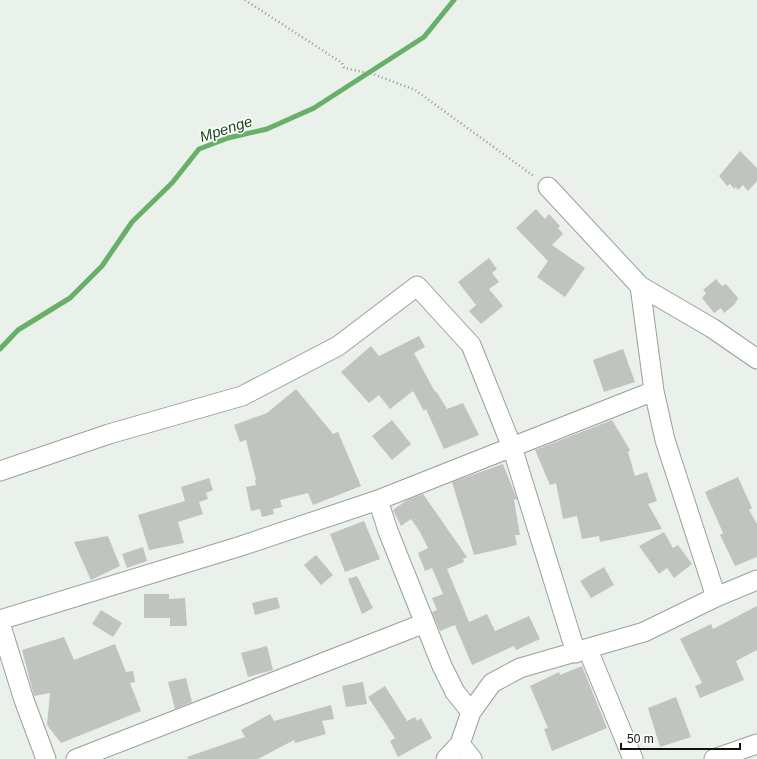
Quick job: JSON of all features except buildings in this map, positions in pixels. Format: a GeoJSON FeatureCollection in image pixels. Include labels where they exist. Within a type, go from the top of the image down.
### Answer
{"type":"FeatureCollection","features":[{"type":"Feature","properties":{"kind":"street"},"geometry":{"type":"LineString","coordinates":[[548,187],[640,286],[712,328],[757,359]]}},
{"type":"Feature","properties":{"kind":"street"},"geometry":{"type":"LineString","coordinates":[[0,471],[109,434],[242,396],[338,346],[417,286],[471,345],[512,447],[582,651],[634,759]]}},
{"type":"Feature","properties":{"kind":"street"},"geometry":{"type":"LineString","coordinates":[[640,286],[654,391],[665,440],[716,597]]}},
{"type":"Feature","properties":{"kind":"street"},"geometry":{"type":"LineString","coordinates":[[46,759],[24,700],[0,621],[241,546],[378,500],[654,391]]}},
{"type":"Feature","properties":{"kind":"street"},"geometry":{"type":"LineString","coordinates":[[378,500],[425,623],[454,692],[471,712]]}},
{"type":"Feature","properties":{"kind":"street"},"geometry":{"type":"LineString","coordinates":[[446,759],[460,744],[471,712],[492,683],[520,668],[644,632],[716,597],[757,580]]}},
{"type":"Feature","properties":{"kind":"street"},"geometry":{"type":"LineString","coordinates":[[76,759],[425,623]]}},
{"type":"Feature","properties":{"kind":"street"},"geometry":{"type":"LineString","coordinates":[[460,744],[472,759]]}},
{"type":"Feature","properties":{"kind":"street"},"geometry":{"type":"LineString","coordinates":[[714,759],[757,744]]}},
{"type":"Feature","properties":{"kind":"path"},"geometry":{"type":"LineString","coordinates":[[246,0],[342,63],[344,68],[373,74],[416,90],[548,187]]}},
{"type":"Feature","properties":{"kind":"waterway","name":"Mpenge"},"geometry":{"type":"LineString","coordinates":[[0,349],[18,330],[70,298],[102,266],[132,222],[172,183],[199,149],[228,138],[267,129],[314,108],[424,37],[454,0]]}}]}
